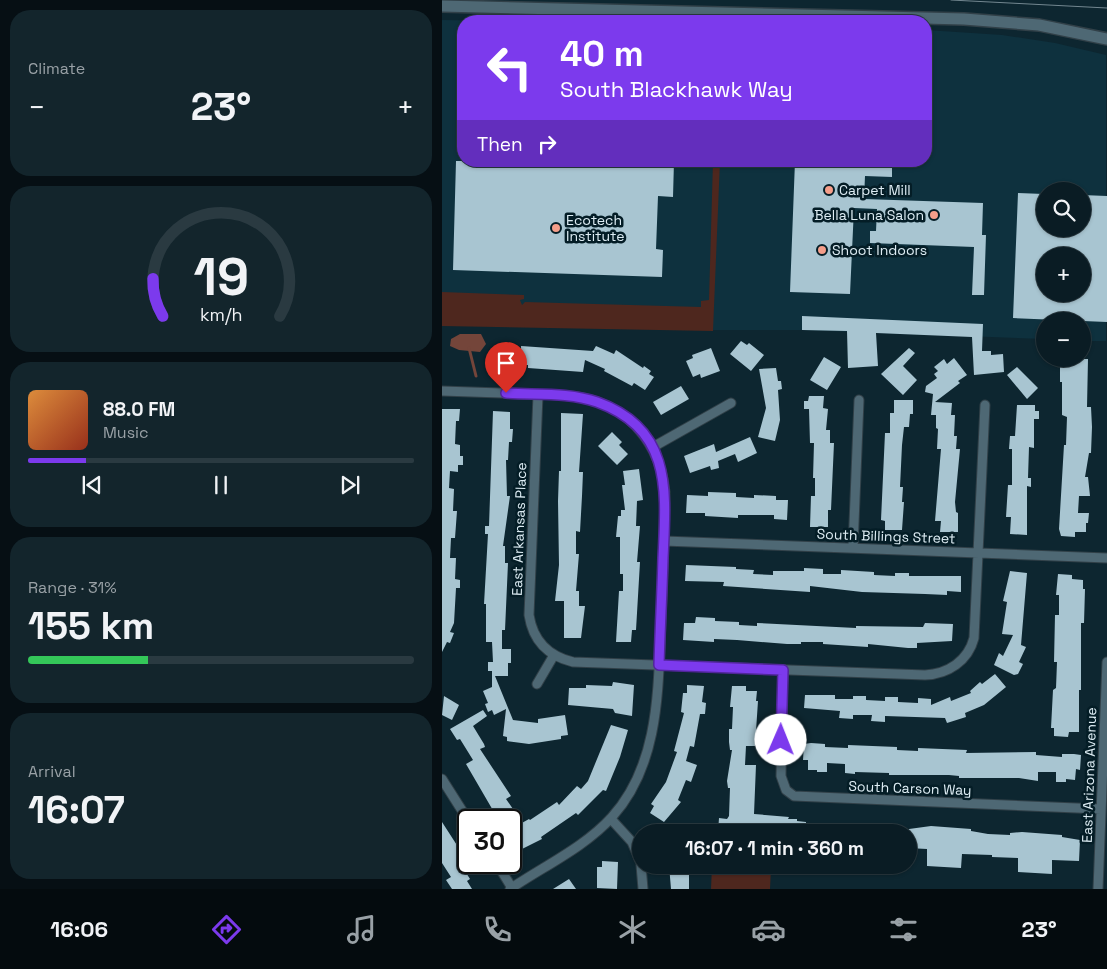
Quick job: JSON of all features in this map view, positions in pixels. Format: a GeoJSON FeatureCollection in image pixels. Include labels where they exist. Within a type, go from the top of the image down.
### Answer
{"type":"FeatureCollection","features":[{"type":"Feature","properties":{"kind":"street"},"geometry":{"type":"LineString","coordinates":[[442,6],[803,15]]}},
{"type":"Feature","properties":{"kind":"street"},"geometry":{"type":"LineString","coordinates":[[932,18],[1040,25],[1106,39]]}},
{"type":"Feature","properties":{"kind":"street"},"geometry":{"type":"LineString","coordinates":[[442,391],[584,398],[610,407],[635,425],[653,447],[660,462],[666,492],[658,697],[650,740],[640,772],[630,793],[611,819],[584,841],[511,888],[503,874]]}},
{"type":"Feature","properties":{"kind":"street","name":"East Arkansas Place"},"geometry":{"type":"LineString","coordinates":[[538,395],[529,615],[534,635],[540,644],[554,655],[573,662],[925,675],[942,673],[952,668],[967,654],[974,638],[980,553],[985,406]]}},
{"type":"Feature","properties":{"kind":"street"},"geometry":{"type":"LineString","coordinates":[[853,548],[859,400]]}},
{"type":"Feature","properties":{"kind":"street"},"geometry":{"type":"LineString","coordinates":[[653,447],[731,403]]}},
{"type":"Feature","properties":{"kind":"street","name":"South Billings Street"},"geometry":{"type":"LineString","coordinates":[[664,541],[1106,558]]}},
{"type":"Feature","properties":{"kind":"street"},"geometry":{"type":"LineString","coordinates":[[537,684],[554,655]]}},
{"type":"Feature","properties":{"kind":"street","name":"East Arizona Avenue"},"geometry":{"type":"LineString","coordinates":[[1098,889],[1106,662]]}},
{"type":"Feature","properties":{"kind":"street","name":"South Carson Way"},"geometry":{"type":"LineString","coordinates":[[783,670],[781,725],[782,782],[786,790],[794,796],[1101,809]]}},
{"type":"Feature","properties":{"kind":"street"},"geometry":{"type":"LineString","coordinates":[[442,779],[461,809]]}},
{"type":"Feature","properties":{"kind":"street"},"geometry":{"type":"LineString","coordinates":[[611,819],[632,842]]}},
{"type":"Feature","properties":{"kind":"street"},"geometry":{"type":"LineString","coordinates":[[642,874],[643,889]]}},
{"type":"Feature","properties":{"kind":"shaded area"},"geometry":{"type":"Polygon","coordinates":[[[442,20],[457,20],[457,167],[932,167],[932,30],[1002,35],[1055,43],[1106,55],[1106,341],[1091,341],[1091,312],[1036,312],[1036,339],[802,330],[706,330],[442,320],[442,20]]]}},
{"type":"Feature","properties":{"kind":"shaded area"},"geometry":{"type":"Polygon","coordinates":[[[713,167],[720,167],[713,331],[442,326],[442,292],[524,295],[524,299],[520,300],[522,305],[525,302],[701,307],[701,301],[709,300],[713,167]]]}},
{"type":"Feature","properties":{"kind":"shaded area"},"geometry":{"type":"Polygon","coordinates":[[[460,334],[481,334],[486,344],[480,352],[459,350],[450,346],[451,339],[460,334]]]}},
{"type":"Feature","properties":{"kind":"shaded area"},"geometry":{"type":"Polygon","coordinates":[[[712,874],[771,874],[770,889],[711,889],[712,874]]]}},
{"type":"Feature","properties":{"kind":"building","name":"Ecotech Institute"},"geometry":{"type":"Polygon","coordinates":[[[456,161],[457,167],[674,167],[673,197],[658,196],[656,249],[663,250],[662,277],[453,270],[456,161]]]}},
{"type":"Feature","properties":{"kind":"building"},"geometry":{"type":"Polygon","coordinates":[[[795,167],[892,167],[892,177],[865,176],[864,199],[983,203],[982,235],[986,235],[984,295],[972,295],[974,247],[870,243],[870,231],[876,231],[877,209],[854,208],[850,294],[790,292],[795,167]]]}},
{"type":"Feature","properties":{"kind":"building"},"geometry":{"type":"Polygon","coordinates":[[[1018,193],[1036,194],[1036,237],[1091,237],[1091,195],[1107,196],[1107,322],[1091,321],[1091,312],[1036,312],[1036,319],[1013,318],[1018,193]]]}},
{"type":"Feature","properties":{"kind":"building"},"geometry":{"type":"Polygon","coordinates":[[[802,316],[983,324],[982,351],[991,351],[991,355],[1003,354],[1004,372],[974,375],[972,337],[876,333],[878,366],[848,368],[847,331],[802,330],[802,316]]]}},
{"type":"Feature","properties":{"kind":"building"},"geometry":{"type":"Polygon","coordinates":[[[741,341],[747,345],[749,343],[764,355],[751,371],[730,354],[741,341]]]}},
{"type":"Feature","properties":{"kind":"building"},"geometry":{"type":"Polygon","coordinates":[[[521,346],[593,351],[596,346],[614,354],[616,350],[643,368],[644,366],[651,371],[649,374],[654,377],[645,390],[634,383],[632,386],[604,371],[605,369],[585,360],[583,372],[528,368],[528,365],[521,365],[521,346]]]}},
{"type":"Feature","properties":{"kind":"building"},"geometry":{"type":"Polygon","coordinates":[[[711,348],[720,371],[701,378],[700,374],[693,377],[686,361],[693,358],[692,355],[711,348]]]}},
{"type":"Feature","properties":{"kind":"building"},"geometry":{"type":"Polygon","coordinates":[[[909,348],[915,353],[903,366],[917,380],[903,395],[881,374],[909,348]]]}},
{"type":"Feature","properties":{"kind":"building"},"geometry":{"type":"Polygon","coordinates":[[[824,357],[841,367],[827,390],[810,380],[824,357]]]}},
{"type":"Feature","properties":{"kind":"building"},"geometry":{"type":"Polygon","coordinates":[[[954,358],[967,375],[958,381],[960,383],[935,402],[952,403],[951,415],[955,415],[954,436],[957,436],[956,449],[960,449],[955,502],[956,512],[958,513],[958,532],[940,532],[941,521],[935,521],[941,449],[937,449],[938,429],[936,428],[936,415],[931,415],[933,394],[925,392],[926,386],[937,378],[934,374],[938,371],[934,367],[944,359],[947,364],[954,358]]]}},
{"type":"Feature","properties":{"kind":"building"},"geometry":{"type":"Polygon","coordinates":[[[1017,367],[1038,388],[1027,399],[1007,375],[1017,367]]]}},
{"type":"Feature","properties":{"kind":"building"},"geometry":{"type":"Polygon","coordinates":[[[1060,367],[1088,367],[1087,407],[1091,407],[1092,427],[1091,453],[1089,453],[1085,477],[1088,477],[1090,496],[1079,496],[1078,513],[1089,513],[1086,532],[1075,532],[1075,537],[1061,536],[1059,529],[1067,417],[1062,415],[1062,382],[1060,382],[1060,367]]]}},
{"type":"Feature","properties":{"kind":"building"},"geometry":{"type":"Polygon","coordinates":[[[776,368],[778,381],[781,381],[782,389],[778,390],[780,420],[775,441],[758,437],[766,408],[759,369],[776,368]]]}},
{"type":"Feature","properties":{"kind":"building"},"geometry":{"type":"Polygon","coordinates":[[[681,386],[689,399],[661,415],[653,402],[681,386]]]}},
{"type":"Feature","properties":{"kind":"building"},"geometry":{"type":"Polygon","coordinates":[[[809,396],[824,396],[823,408],[828,409],[826,430],[830,430],[830,443],[834,443],[831,510],[828,510],[828,527],[810,527],[811,496],[815,496],[815,478],[813,478],[814,443],[810,443],[809,409],[804,409],[804,401],[808,401],[809,396]]]}},
{"type":"Feature","properties":{"kind":"building"},"geometry":{"type":"Polygon","coordinates":[[[894,400],[913,400],[913,414],[910,414],[909,427],[904,427],[902,445],[900,487],[903,487],[902,502],[904,502],[902,530],[885,530],[885,521],[881,520],[885,433],[890,433],[890,413],[894,413],[894,400]]]}},
{"type":"Feature","properties":{"kind":"building"},"geometry":{"type":"Polygon","coordinates":[[[1017,405],[1035,405],[1035,411],[1039,411],[1039,419],[1034,419],[1034,448],[1029,447],[1028,478],[1031,478],[1031,487],[1027,486],[1027,535],[1010,534],[1011,517],[1006,517],[1008,485],[1012,485],[1012,449],[1009,449],[1010,436],[1015,436],[1017,405]]]}},
{"type":"Feature","properties":{"kind":"building"},"geometry":{"type":"Polygon","coordinates":[[[442,409],[460,409],[459,421],[456,421],[455,444],[460,445],[460,456],[463,456],[463,465],[458,465],[458,472],[450,471],[449,488],[454,489],[453,511],[457,511],[455,538],[451,538],[450,558],[456,558],[455,579],[460,580],[460,588],[456,588],[454,623],[450,632],[454,633],[450,643],[447,642],[442,652],[442,409]]]}},
{"type":"Feature","properties":{"kind":"building"},"geometry":{"type":"Polygon","coordinates":[[[493,411],[510,412],[510,429],[513,429],[512,442],[509,442],[508,460],[506,460],[507,496],[510,496],[503,546],[505,546],[505,563],[508,563],[505,630],[502,630],[502,649],[511,649],[511,663],[508,663],[508,676],[495,676],[513,720],[538,723],[538,719],[565,715],[568,735],[561,736],[561,739],[529,744],[507,741],[507,737],[503,736],[506,709],[494,715],[492,710],[488,712],[485,704],[488,703],[483,691],[492,687],[492,671],[488,671],[488,662],[493,662],[492,642],[486,642],[486,604],[484,604],[488,534],[485,534],[485,526],[489,526],[493,411]]]}},
{"type":"Feature","properties":{"kind":"building"},"geometry":{"type":"Polygon","coordinates":[[[561,413],[583,414],[579,472],[583,472],[580,532],[576,531],[576,554],[579,554],[576,591],[579,591],[579,606],[585,606],[581,638],[564,638],[564,601],[555,601],[559,565],[558,501],[559,471],[561,471],[561,413]]]}},
{"type":"Feature","properties":{"kind":"building"},"geometry":{"type":"Polygon","coordinates":[[[612,432],[622,442],[619,445],[628,454],[617,465],[598,446],[612,432]]]}},
{"type":"Feature","properties":{"kind":"building"},"geometry":{"type":"Polygon","coordinates":[[[750,437],[757,453],[738,462],[735,454],[718,461],[719,468],[711,470],[710,466],[690,473],[684,456],[714,444],[716,452],[750,437]]]}},
{"type":"Feature","properties":{"kind":"building"},"geometry":{"type":"Polygon","coordinates":[[[639,469],[643,500],[637,501],[636,526],[640,526],[637,562],[640,562],[636,630],[632,630],[631,642],[616,642],[619,591],[623,591],[623,574],[620,574],[620,537],[616,537],[618,516],[621,516],[621,510],[625,510],[622,485],[625,485],[623,471],[639,469]]]}},
{"type":"Feature","properties":{"kind":"building"},"geometry":{"type":"Polygon","coordinates":[[[708,492],[736,493],[736,497],[754,498],[754,495],[776,496],[776,500],[788,500],[787,520],[774,519],[774,515],[738,515],[738,518],[705,516],[705,513],[686,513],[687,495],[708,496],[708,492]]]}},
{"type":"Feature","properties":{"kind":"building"},"geometry":{"type":"Polygon","coordinates":[[[686,565],[736,567],[736,569],[754,570],[753,574],[773,575],[773,571],[804,571],[804,568],[823,569],[823,574],[841,574],[841,570],[874,572],[874,575],[895,576],[895,573],[909,573],[909,576],[961,576],[961,592],[947,591],[947,595],[862,592],[810,586],[810,592],[723,586],[724,582],[685,581],[686,565]]]}},
{"type":"Feature","properties":{"kind":"building"},"geometry":{"type":"Polygon","coordinates":[[[1010,571],[1027,573],[1021,645],[1026,647],[1019,662],[1023,664],[1018,674],[1014,675],[994,665],[999,653],[1003,656],[1013,635],[1002,634],[1007,602],[1003,601],[1010,571]]]}},
{"type":"Feature","properties":{"kind":"building"},"geometry":{"type":"Polygon","coordinates":[[[1058,574],[1072,575],[1072,579],[1083,580],[1083,589],[1085,589],[1084,623],[1081,623],[1079,732],[1069,732],[1068,737],[1054,736],[1054,728],[1051,728],[1053,690],[1056,688],[1057,662],[1054,662],[1055,615],[1059,615],[1059,595],[1056,595],[1058,574]]]}},
{"type":"Feature","properties":{"kind":"building"},"geometry":{"type":"Polygon","coordinates":[[[696,617],[715,618],[715,621],[739,622],[739,625],[757,626],[757,623],[856,628],[856,626],[923,627],[925,623],[953,624],[952,641],[917,643],[917,648],[908,648],[868,644],[868,647],[823,644],[823,642],[787,644],[714,639],[714,642],[683,640],[684,623],[695,623],[696,617]]]}},
{"type":"Feature","properties":{"kind":"building"},"geometry":{"type":"Polygon","coordinates":[[[995,674],[1006,687],[984,705],[965,713],[966,717],[947,723],[945,718],[885,716],[885,722],[871,721],[872,715],[853,715],[853,719],[839,718],[840,711],[804,708],[805,695],[835,695],[835,699],[853,699],[853,696],[866,696],[866,700],[885,701],[885,697],[898,697],[898,702],[918,703],[918,698],[931,699],[931,705],[950,697],[951,701],[971,693],[970,691],[980,682],[982,684],[995,674]]]}},
{"type":"Feature","properties":{"kind":"building"},"geometry":{"type":"Polygon","coordinates":[[[613,682],[634,685],[632,716],[615,713],[613,709],[568,705],[569,688],[586,688],[586,685],[612,686],[613,682]]]}},
{"type":"Feature","properties":{"kind":"building"},"geometry":{"type":"Polygon","coordinates":[[[687,685],[704,686],[702,702],[706,703],[705,714],[700,714],[694,747],[690,746],[686,761],[697,765],[691,782],[686,780],[678,800],[681,802],[664,822],[650,813],[654,806],[651,804],[666,782],[677,752],[674,751],[684,713],[681,712],[683,693],[687,693],[687,685]]]}},
{"type":"Feature","properties":{"kind":"building"},"geometry":{"type":"Polygon","coordinates":[[[732,686],[746,686],[746,691],[757,691],[755,746],[746,746],[745,765],[756,765],[754,814],[789,817],[788,819],[797,819],[797,821],[806,822],[806,824],[719,824],[719,818],[727,819],[729,816],[730,788],[728,788],[727,781],[732,750],[730,750],[729,729],[732,729],[733,707],[730,707],[732,686]]]}},
{"type":"Feature","properties":{"kind":"building"},"geometry":{"type":"Polygon","coordinates":[[[444,696],[459,705],[452,720],[442,715],[444,696]]]}},
{"type":"Feature","properties":{"kind":"building"},"geometry":{"type":"Polygon","coordinates":[[[483,710],[487,716],[473,726],[485,747],[480,749],[511,796],[506,799],[513,809],[492,809],[466,764],[473,760],[460,739],[457,740],[450,729],[483,710]]]}},
{"type":"Feature","properties":{"kind":"building"},"geometry":{"type":"Polygon","coordinates":[[[611,725],[628,730],[620,757],[606,791],[603,790],[578,815],[576,813],[541,837],[542,839],[522,849],[522,823],[530,820],[557,802],[559,805],[577,786],[581,789],[588,781],[611,725]]]}},
{"type":"Feature","properties":{"kind":"building"},"geometry":{"type":"Polygon","coordinates":[[[804,744],[825,744],[825,747],[848,748],[848,745],[897,747],[897,750],[918,751],[918,748],[967,750],[966,753],[1036,752],[1036,755],[1062,757],[1062,754],[1074,754],[1081,755],[1080,770],[1076,769],[1075,780],[1066,779],[1066,782],[1056,782],[1056,772],[1038,772],[1038,781],[1019,778],[959,778],[959,776],[949,775],[889,775],[889,773],[855,772],[855,774],[845,773],[845,764],[827,763],[827,772],[817,772],[817,770],[808,770],[808,760],[803,760],[804,744]]]}},
{"type":"Feature","properties":{"kind":"building"},"geometry":{"type":"Polygon","coordinates":[[[442,822],[457,845],[457,874],[467,874],[470,879],[467,881],[472,889],[452,889],[446,880],[451,877],[442,863],[442,822]]]}},
{"type":"Feature","properties":{"kind":"building"},"geometry":{"type":"Polygon","coordinates":[[[931,826],[971,829],[971,831],[988,834],[1010,835],[1010,833],[1022,832],[1062,835],[1062,837],[1080,840],[1079,861],[1052,860],[1052,874],[1018,872],[1018,858],[992,857],[992,855],[962,854],[961,868],[927,866],[927,849],[917,848],[917,828],[931,826]]]}},
{"type":"Feature","properties":{"kind":"building"},"geometry":{"type":"Polygon","coordinates":[[[602,861],[618,862],[617,889],[597,888],[597,867],[602,867],[602,861]]]}},
{"type":"Feature","properties":{"kind":"building"},"geometry":{"type":"Polygon","coordinates":[[[670,874],[689,874],[689,889],[671,889],[670,874]]]}},
{"type":"Feature","properties":{"kind":"building"},"geometry":{"type":"Polygon","coordinates":[[[569,879],[576,889],[553,889],[569,879]]]}},
{"type":"Feature","properties":{"kind":"waterway"},"geometry":{"type":"LineString","coordinates":[[469,348],[476,376]]}},
{"type":"Feature","properties":{"kind":"tram line"},"geometry":{"type":"LineString","coordinates":[[951,0],[1107,8]]}},
{"type":"Feature","properties":{"kind":"place","name":"Carpet Mill"},"geometry":{"type":"Point","coordinates":[829,190]}},
{"type":"Feature","properties":{"kind":"place","name":"Bella Luna Salon"},"geometry":{"type":"Point","coordinates":[934,215]}},
{"type":"Feature","properties":{"kind":"place","name":"Ecotech Institute"},"geometry":{"type":"Point","coordinates":[556,228]}},
{"type":"Feature","properties":{"kind":"place","name":"Shoot Indoors"},"geometry":{"type":"Point","coordinates":[822,250]}},
{"type":"Feature","properties":{"kind":"route"},"geometry":{"type":"LineString","coordinates":[[506,393],[571,396],[596,401],[624,415],[646,436],[660,462],[666,492],[659,665],[783,670],[781,740]]}}]}
